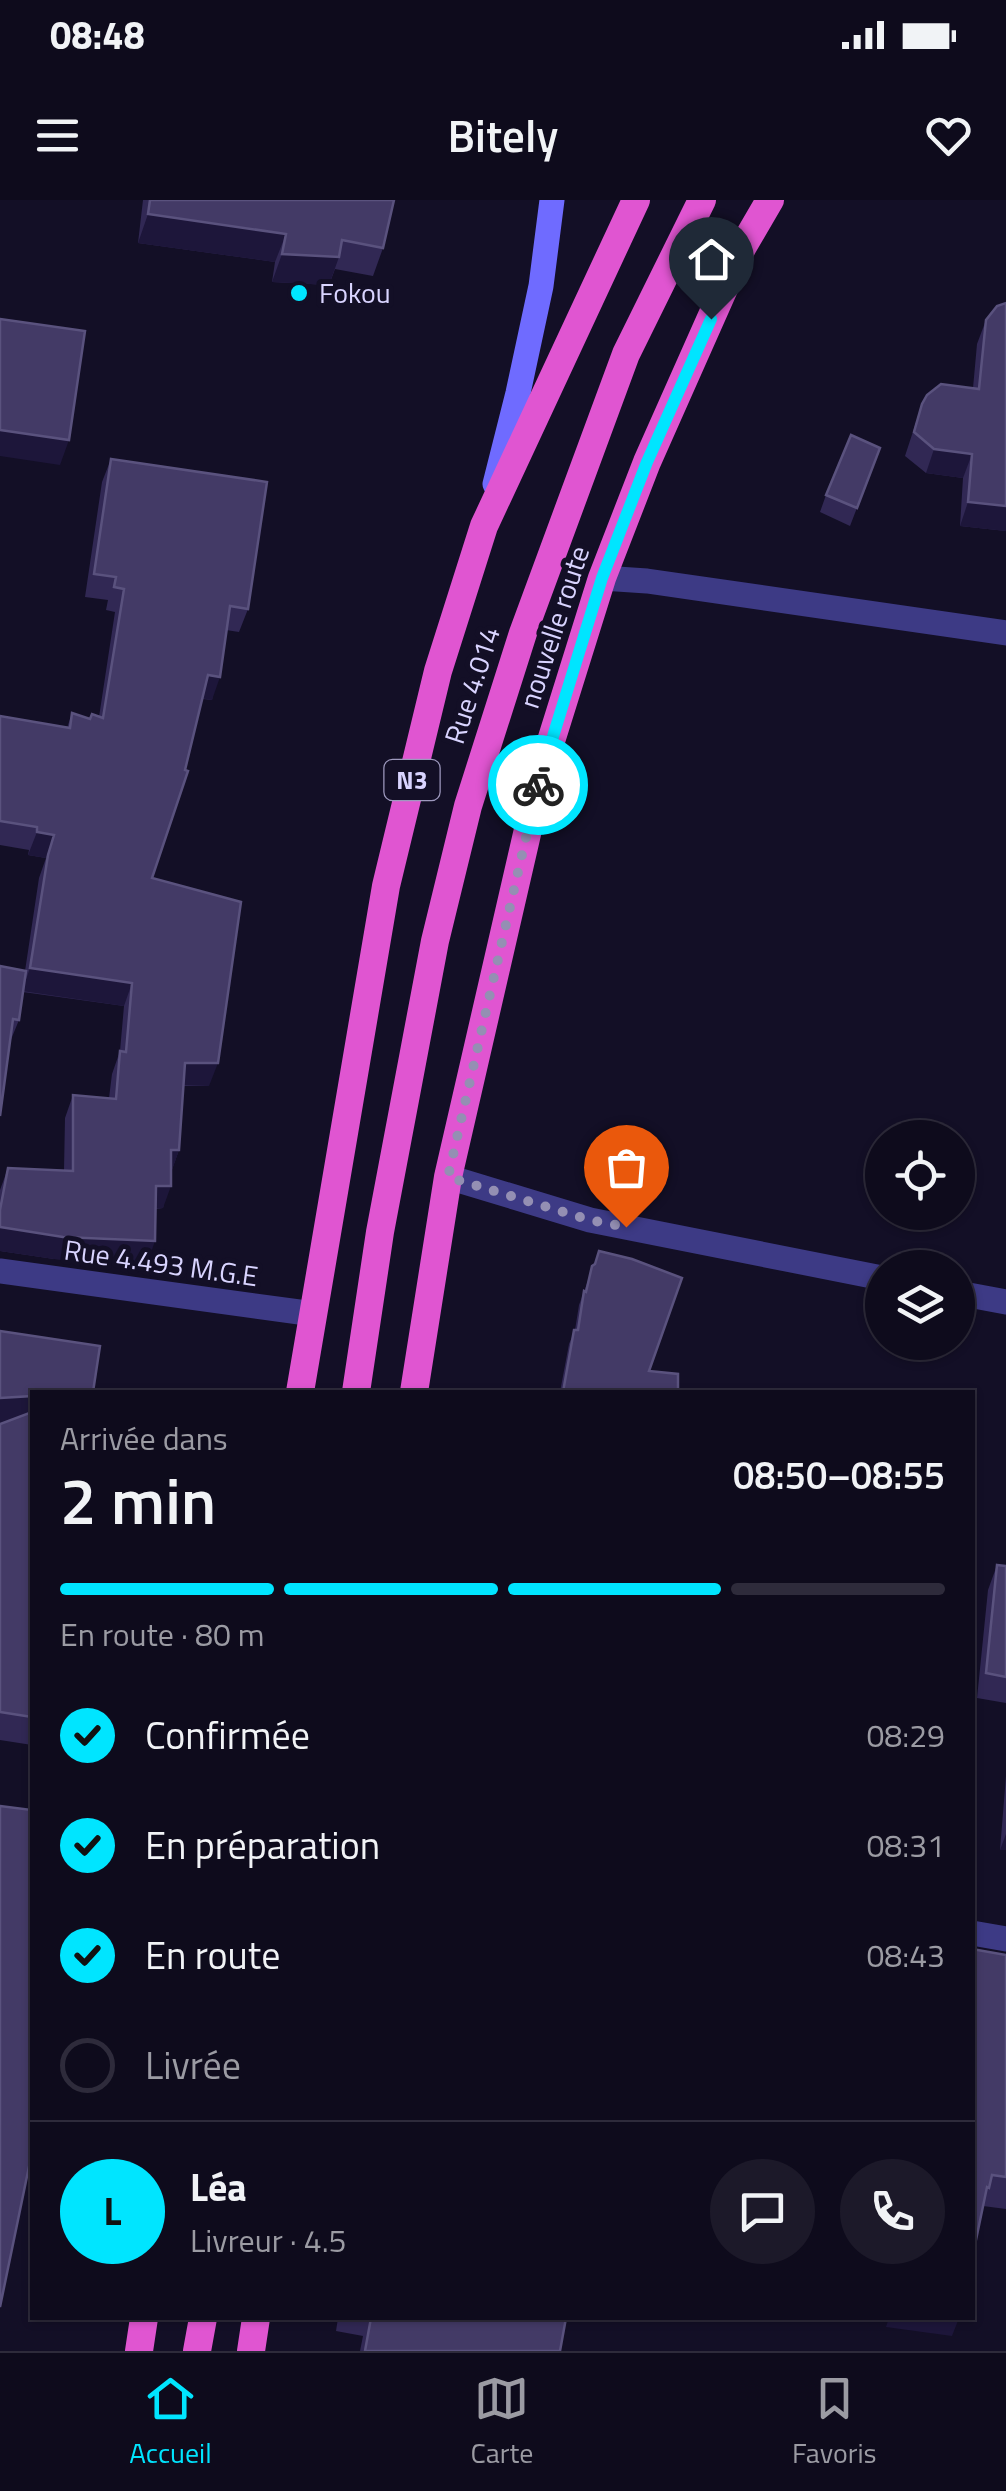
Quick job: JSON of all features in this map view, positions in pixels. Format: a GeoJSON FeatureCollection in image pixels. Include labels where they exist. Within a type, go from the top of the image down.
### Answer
{"type":"FeatureCollection","features":[{"type":"Feature","properties":{"kind":"highway","name":"N3"},"geometry":{"type":"LineString","coordinates":[[300,1390],[386,886],[438,671],[484,526],[636,200]]}},
{"type":"Feature","properties":{"kind":"highway","name":"Rue 4.014"},"geometry":{"type":"LineString","coordinates":[[356,1390],[380,1232],[431,960],[468,806],[523,632],[626,354],[702,200]]}},
{"type":"Feature","properties":{"kind":"highway","name":"nouvelle route"},"geometry":{"type":"LineString","coordinates":[[414,1390],[448,1177],[541,773],[602,578],[647,462],[742,248],[770,200]]}},
{"type":"Feature","properties":{"kind":"highway"},"geometry":{"type":"LineString","coordinates":[[139,2351],[144,2320]]}},
{"type":"Feature","properties":{"kind":"highway"},"geometry":{"type":"LineString","coordinates":[[197,2351],[202,2320]]}},
{"type":"Feature","properties":{"kind":"highway"},"geometry":{"type":"LineString","coordinates":[[251,2351],[256,2320]]}},
{"type":"Feature","properties":{"kind":"main road"},"geometry":{"type":"LineString","coordinates":[[484,526],[541,286],[552,200]]}},
{"type":"Feature","properties":{"kind":"street"},"geometry":{"type":"LineString","coordinates":[[602,578],[647,581],[1006,633]]}},
{"type":"Feature","properties":{"kind":"street"},"geometry":{"type":"LineString","coordinates":[[448,1177],[590,1220],[865,1275]]}},
{"type":"Feature","properties":{"kind":"street","name":"Rue 4.493 M.G.E"},"geometry":{"type":"LineString","coordinates":[[0,1271],[314,1314]]}},
{"type":"Feature","properties":{"kind":"street"},"geometry":{"type":"LineString","coordinates":[[975,1296],[1006,1302]]}},
{"type":"Feature","properties":{"kind":"street"},"geometry":{"type":"LineString","coordinates":[[975,1933],[1006,1938]]}},
{"type":"Feature","properties":{"kind":"building"},"geometry":{"type":"Polygon","coordinates":[[[150,200],[394,200],[383,248],[342,240],[339,257],[282,254],[286,234],[148,214],[150,200]]]}},
{"type":"Feature","properties":{"kind":"building"},"geometry":{"type":"Polygon","coordinates":[[[1006,303],[1006,506],[968,502],[972,454],[934,449],[914,432],[927,395],[941,384],[979,389],[986,320],[997,306],[1006,303]]]}},
{"type":"Feature","properties":{"kind":"building"},"geometry":{"type":"Polygon","coordinates":[[[0,319],[85,331],[69,440],[0,430],[0,319]]]}},
{"type":"Feature","properties":{"kind":"building"},"geometry":{"type":"Polygon","coordinates":[[[851,435],[880,448],[857,508],[826,495],[851,435]]]}},
{"type":"Feature","properties":{"kind":"building"},"geometry":{"type":"Polygon","coordinates":[[[111,459],[267,482],[248,609],[230,606],[220,677],[208,675],[185,770],[188,771],[152,878],[241,902],[218,1063],[185,1063],[179,1150],[171,1150],[171,1186],[156,1186],[155,1241],[63,1237],[0,1227],[8,1168],[73,1171],[73,1095],[116,1099],[120,1051],[126,1052],[132,983],[30,968],[54,835],[37,832],[37,827],[0,821],[0,716],[70,728],[72,713],[90,719],[92,714],[103,718],[124,589],[114,587],[116,577],[94,574],[111,459]]]}},
{"type":"Feature","properties":{"kind":"building"},"geometry":{"type":"Polygon","coordinates":[[[0,966],[26,971],[19,1020],[13,1019],[0,1116],[0,966]]]}},
{"type":"Feature","properties":{"kind":"building"},"geometry":{"type":"Polygon","coordinates":[[[599,1251],[682,1278],[649,1371],[678,1374],[678,1390],[563,1390],[574,1330],[578,1330],[584,1291],[599,1251]]]}},
{"type":"Feature","properties":{"kind":"building"},"geometry":{"type":"Polygon","coordinates":[[[0,1331],[100,1346],[93,1390],[30,1390],[30,1396],[0,1398],[0,1331]]]}},
{"type":"Feature","properties":{"kind":"building"},"geometry":{"type":"Polygon","coordinates":[[[30,1413],[30,1717],[0,1712],[0,1424],[30,1413]]]}},
{"type":"Feature","properties":{"kind":"building"},"geometry":{"type":"Polygon","coordinates":[[[997,1565],[1006,1566],[1006,1677],[986,1673],[997,1565]]]}},
{"type":"Feature","properties":{"kind":"building"},"geometry":{"type":"Polygon","coordinates":[[[0,1806],[30,1810],[30,2162],[0,2307],[0,1806]]]}},
{"type":"Feature","properties":{"kind":"building"},"geometry":{"type":"Polygon","coordinates":[[[975,1950],[1006,1955],[1006,2177],[992,2175],[975,2245],[975,1950]]]}},
{"type":"Feature","properties":{"kind":"building"},"geometry":{"type":"Polygon","coordinates":[[[371,2320],[566,2320],[560,2351],[365,2351],[371,2320]]]}},
{"type":"Feature","properties":{"kind":"way so far"},"geometry":{"type":"LineString","coordinates":[[538,785],[448,1177],[626,1227]]}},
{"type":"Feature","properties":{"kind":"place","name":"Fokou"},"geometry":{"type":"Point","coordinates":[299,293]}},
{"type":"Feature","properties":{"kind":"route"},"geometry":{"type":"LineString","coordinates":[[538,785],[602,578],[647,462],[711,319]]}}]}
